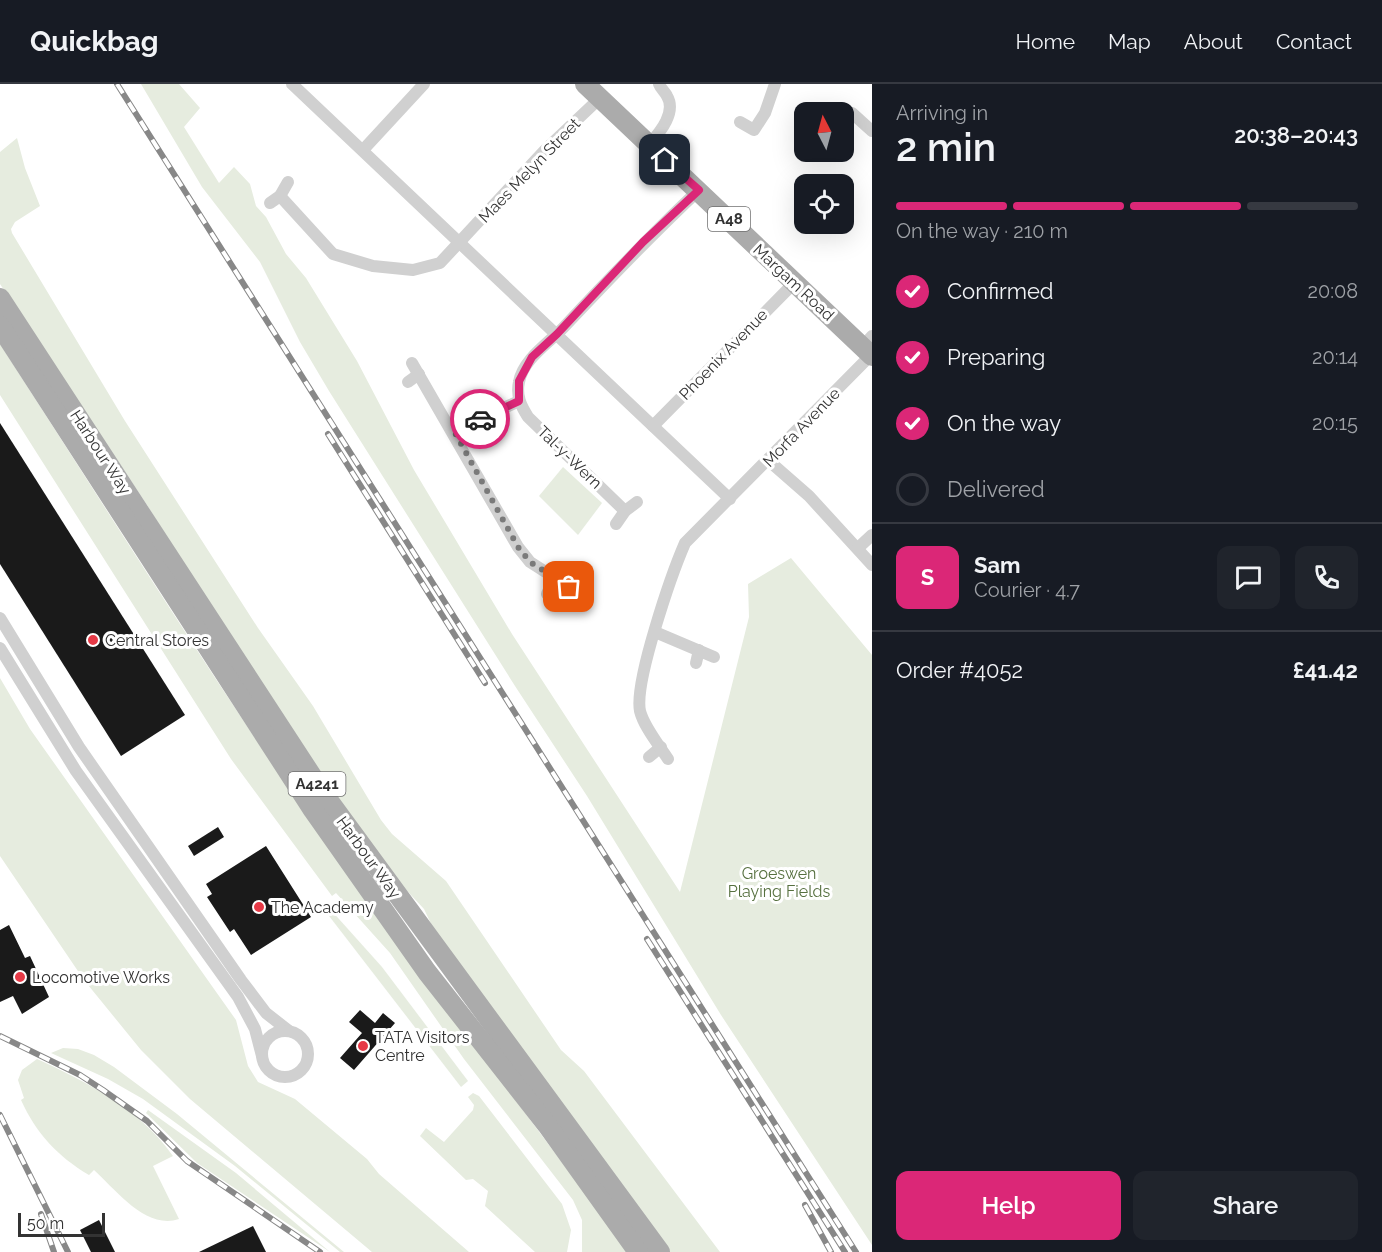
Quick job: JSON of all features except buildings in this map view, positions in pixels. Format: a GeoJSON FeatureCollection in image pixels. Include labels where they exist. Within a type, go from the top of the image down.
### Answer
{"type":"FeatureCollection","features":[{"type":"Feature","properties":{"kind":"main road","name":"Margam Road"},"geometry":{"type":"LineString","coordinates":[[585,84],[794,282],[870,348]]}},
{"type":"Feature","properties":{"kind":"main road","name":"Harbour Way"},"geometry":{"type":"LineString","coordinates":[[0,298],[323,793],[660,1252]]}},
{"type":"Feature","properties":{"kind":"main road","name":"Harbour Way"},"geometry":{"type":"LineString","coordinates":[[0,326],[313,810],[427,972],[547,1125],[638,1252]]}},
{"type":"Feature","properties":{"kind":"street"},"geometry":{"type":"LineString","coordinates":[[292,84],[730,499]]}},
{"type":"Feature","properties":{"kind":"street"},"geometry":{"type":"LineString","coordinates":[[363,150],[424,84]]}},
{"type":"Feature","properties":{"kind":"street"},"geometry":{"type":"LineString","coordinates":[[649,145],[663,127],[668,114],[669,98],[659,84]]}},
{"type":"Feature","properties":{"kind":"street"},"geometry":{"type":"LineString","coordinates":[[740,122],[754,130],[765,113],[775,84]]}},
{"type":"Feature","properties":{"kind":"street","name":"Maes Melyn Street"},"geometry":{"type":"LineString","coordinates":[[288,182],[275,200],[333,254],[373,266],[413,270],[440,263],[545,150],[600,98]]}},
{"type":"Feature","properties":{"kind":"street"},"geometry":{"type":"LineString","coordinates":[[854,115],[872,131]]}},
{"type":"Feature","properties":{"kind":"street"},"geometry":{"type":"LineString","coordinates":[[454,431],[519,401],[519,381],[532,357],[557,334],[643,242],[699,190]]}},
{"type":"Feature","properties":{"kind":"street","name":"Phoenix Avenue"},"geometry":{"type":"LineString","coordinates":[[652,426],[794,282]]}},
{"type":"Feature","properties":{"kind":"street","name":"Morfa Avenue"},"geometry":{"type":"LineString","coordinates":[[668,759],[640,711],[641,687],[671,576],[685,543],[768,461],[870,348]]}},
{"type":"Feature","properties":{"kind":"street"},"geometry":{"type":"LineString","coordinates":[[408,382],[416,368],[454,431],[518,547],[530,562],[569,587]]}},
{"type":"Feature","properties":{"kind":"street","name":"Tal-y-Wern"},"geometry":{"type":"LineString","coordinates":[[519,401],[528,417],[626,511]]}},
{"type":"Feature","properties":{"kind":"street"},"geometry":{"type":"LineString","coordinates":[[768,461],[809,496],[872,565]]}},
{"type":"Feature","properties":{"kind":"street"},"geometry":{"type":"LineString","coordinates":[[616,524],[637,502]]}},
{"type":"Feature","properties":{"kind":"street"},"geometry":{"type":"LineString","coordinates":[[858,548],[872,534]]}},
{"type":"Feature","properties":{"kind":"street"},"geometry":{"type":"LineString","coordinates":[[547,594],[554,579]]}},
{"type":"Feature","properties":{"kind":"street"},"geometry":{"type":"LineString","coordinates":[[0,618],[79,747],[241,980],[266,1013],[300,1037],[307,1048],[307,1060],[302,1070],[288,1077],[276,1075],[266,1068],[255,1029],[238,997],[76,771],[0,648]]}},
{"type":"Feature","properties":{"kind":"street"},"geometry":{"type":"LineString","coordinates":[[655,632],[698,657],[714,657]]}},
{"type":"Feature","properties":{"kind":"street"},"geometry":{"type":"LineString","coordinates":[[649,757],[661,747]]}},
{"type":"Feature","properties":{"kind":"street"},"geometry":{"type":"LineString","coordinates":[[262,1056],[269,1037],[282,1031],[289,1031]]}},
{"type":"Feature","properties":{"kind":"green space","name":"Groeswen Playing Fields"},"geometry":{"type":"Polygon","coordinates":[[[141,84],[179,84],[200,108],[184,127],[219,183],[234,167],[250,184],[256,206],[266,217],[286,254],[306,278],[357,361],[414,470],[512,634],[680,892],[749,617],[748,584],[791,558],[872,655],[872,1245],[721,1015],[587,796],[329,391],[300,342],[260,262],[202,187],[141,84]]]}},
{"type":"Feature","properties":{"kind":"green space"},"geometry":{"type":"Polygon","coordinates":[[[17,138],[25,168],[40,206],[15,222],[11,229],[12,233],[125,421],[258,628],[313,706],[381,820],[392,834],[446,881],[561,1050],[584,1071],[720,1252],[669,1252],[435,932],[424,909],[382,864],[223,627],[147,505],[0,284],[0,152],[17,138]]]}},
{"type":"Feature","properties":{"kind":"green space"},"geometry":{"type":"Polygon","coordinates":[[[0,344],[201,656],[325,841],[399,945],[627,1252],[582,1252],[582,1220],[573,1200],[464,1059],[390,953],[336,893],[332,896],[231,759],[0,395],[0,344]]]}},
{"type":"Feature","properties":{"kind":"green space"},"geometry":{"type":"Polygon","coordinates":[[[563,467],[602,503],[578,535],[539,496],[563,467]]]}},
{"type":"Feature","properties":{"kind":"green space"},"geometry":{"type":"Polygon","coordinates":[[[0,678],[30,729],[236,1020],[248,1066],[258,1082],[295,1099],[367,1159],[379,1174],[469,1252],[372,1252],[190,1099],[141,1050],[84,980],[0,856],[0,678]]]}},
{"type":"Feature","properties":{"kind":"green space"},"geometry":{"type":"Polygon","coordinates":[[[330,909],[382,967],[468,1081],[461,1087],[326,912],[330,909]]]}},
{"type":"Feature","properties":{"kind":"green space"},"geometry":{"type":"Polygon","coordinates":[[[63,1048],[78,1049],[114,1067],[177,1114],[344,1252],[340,1252],[235,1166],[143,1099],[108,1079],[51,1053],[63,1048]]]}},
{"type":"Feature","properties":{"kind":"green space"},"geometry":{"type":"Polygon","coordinates":[[[37,1059],[111,1098],[145,1124],[160,1139],[173,1156],[153,1166],[179,1219],[167,1221],[143,1214],[94,1170],[89,1175],[57,1152],[49,1143],[33,1123],[21,1100],[24,1098],[18,1080],[22,1070],[37,1059]]]}},
{"type":"Feature","properties":{"kind":"green space"},"geometry":{"type":"Polygon","coordinates":[[[473,1093],[479,1096],[562,1204],[571,1230],[567,1252],[535,1252],[485,1206],[488,1191],[473,1179],[466,1180],[420,1136],[426,1128],[444,1142],[473,1110],[474,1105],[468,1097],[473,1093]]]}},
{"type":"Feature","properties":{"kind":"green space"},"geometry":{"type":"Polygon","coordinates":[[[148,1110],[236,1173],[330,1252],[197,1163],[146,1113],[148,1110]]]}},
{"type":"Feature","properties":{"kind":"railway"},"geometry":{"type":"LineString","coordinates":[[117,84],[856,1252]]}},
{"type":"Feature","properties":{"kind":"railway"},"geometry":{"type":"LineString","coordinates":[[328,434],[485,683]]}},
{"type":"Feature","properties":{"kind":"railway"},"geometry":{"type":"LineString","coordinates":[[647,939],[845,1252]]}},
{"type":"Feature","properties":{"kind":"railway"},"geometry":{"type":"LineString","coordinates":[[0,1036],[80,1075],[103,1090],[147,1121],[187,1161],[320,1252]]}},
{"type":"Feature","properties":{"kind":"railway"},"geometry":{"type":"LineString","coordinates":[[0,1115],[68,1252]]}},
{"type":"Feature","properties":{"kind":"railway"},"geometry":{"type":"LineString","coordinates":[[805,1205],[831,1252]]}},
{"type":"Feature","properties":{"kind":"railway"},"geometry":{"type":"LineString","coordinates":[[41,1214],[54,1252]]}},
{"type":"Feature","properties":{"kind":"way so far"},"geometry":{"type":"LineString","coordinates":[[480,419],[454,431],[518,547],[530,562],[569,587]]}},
{"type":"Feature","properties":{"kind":"place","name":"Central Stores"},"geometry":{"type":"Point","coordinates":[93,640]}},
{"type":"Feature","properties":{"kind":"place","name":"The Academy"},"geometry":{"type":"Point","coordinates":[259,907]}},
{"type":"Feature","properties":{"kind":"place","name":"Locomotive Works"},"geometry":{"type":"Point","coordinates":[20,977]}},
{"type":"Feature","properties":{"kind":"place","name":"TATA Visitors Centre"},"geometry":{"type":"Point","coordinates":[363,1046]}},
{"type":"Feature","properties":{"kind":"route"},"geometry":{"type":"LineString","coordinates":[[480,419],[519,401],[519,381],[532,357],[557,334],[643,242],[699,190],[665,160]]}}]}
